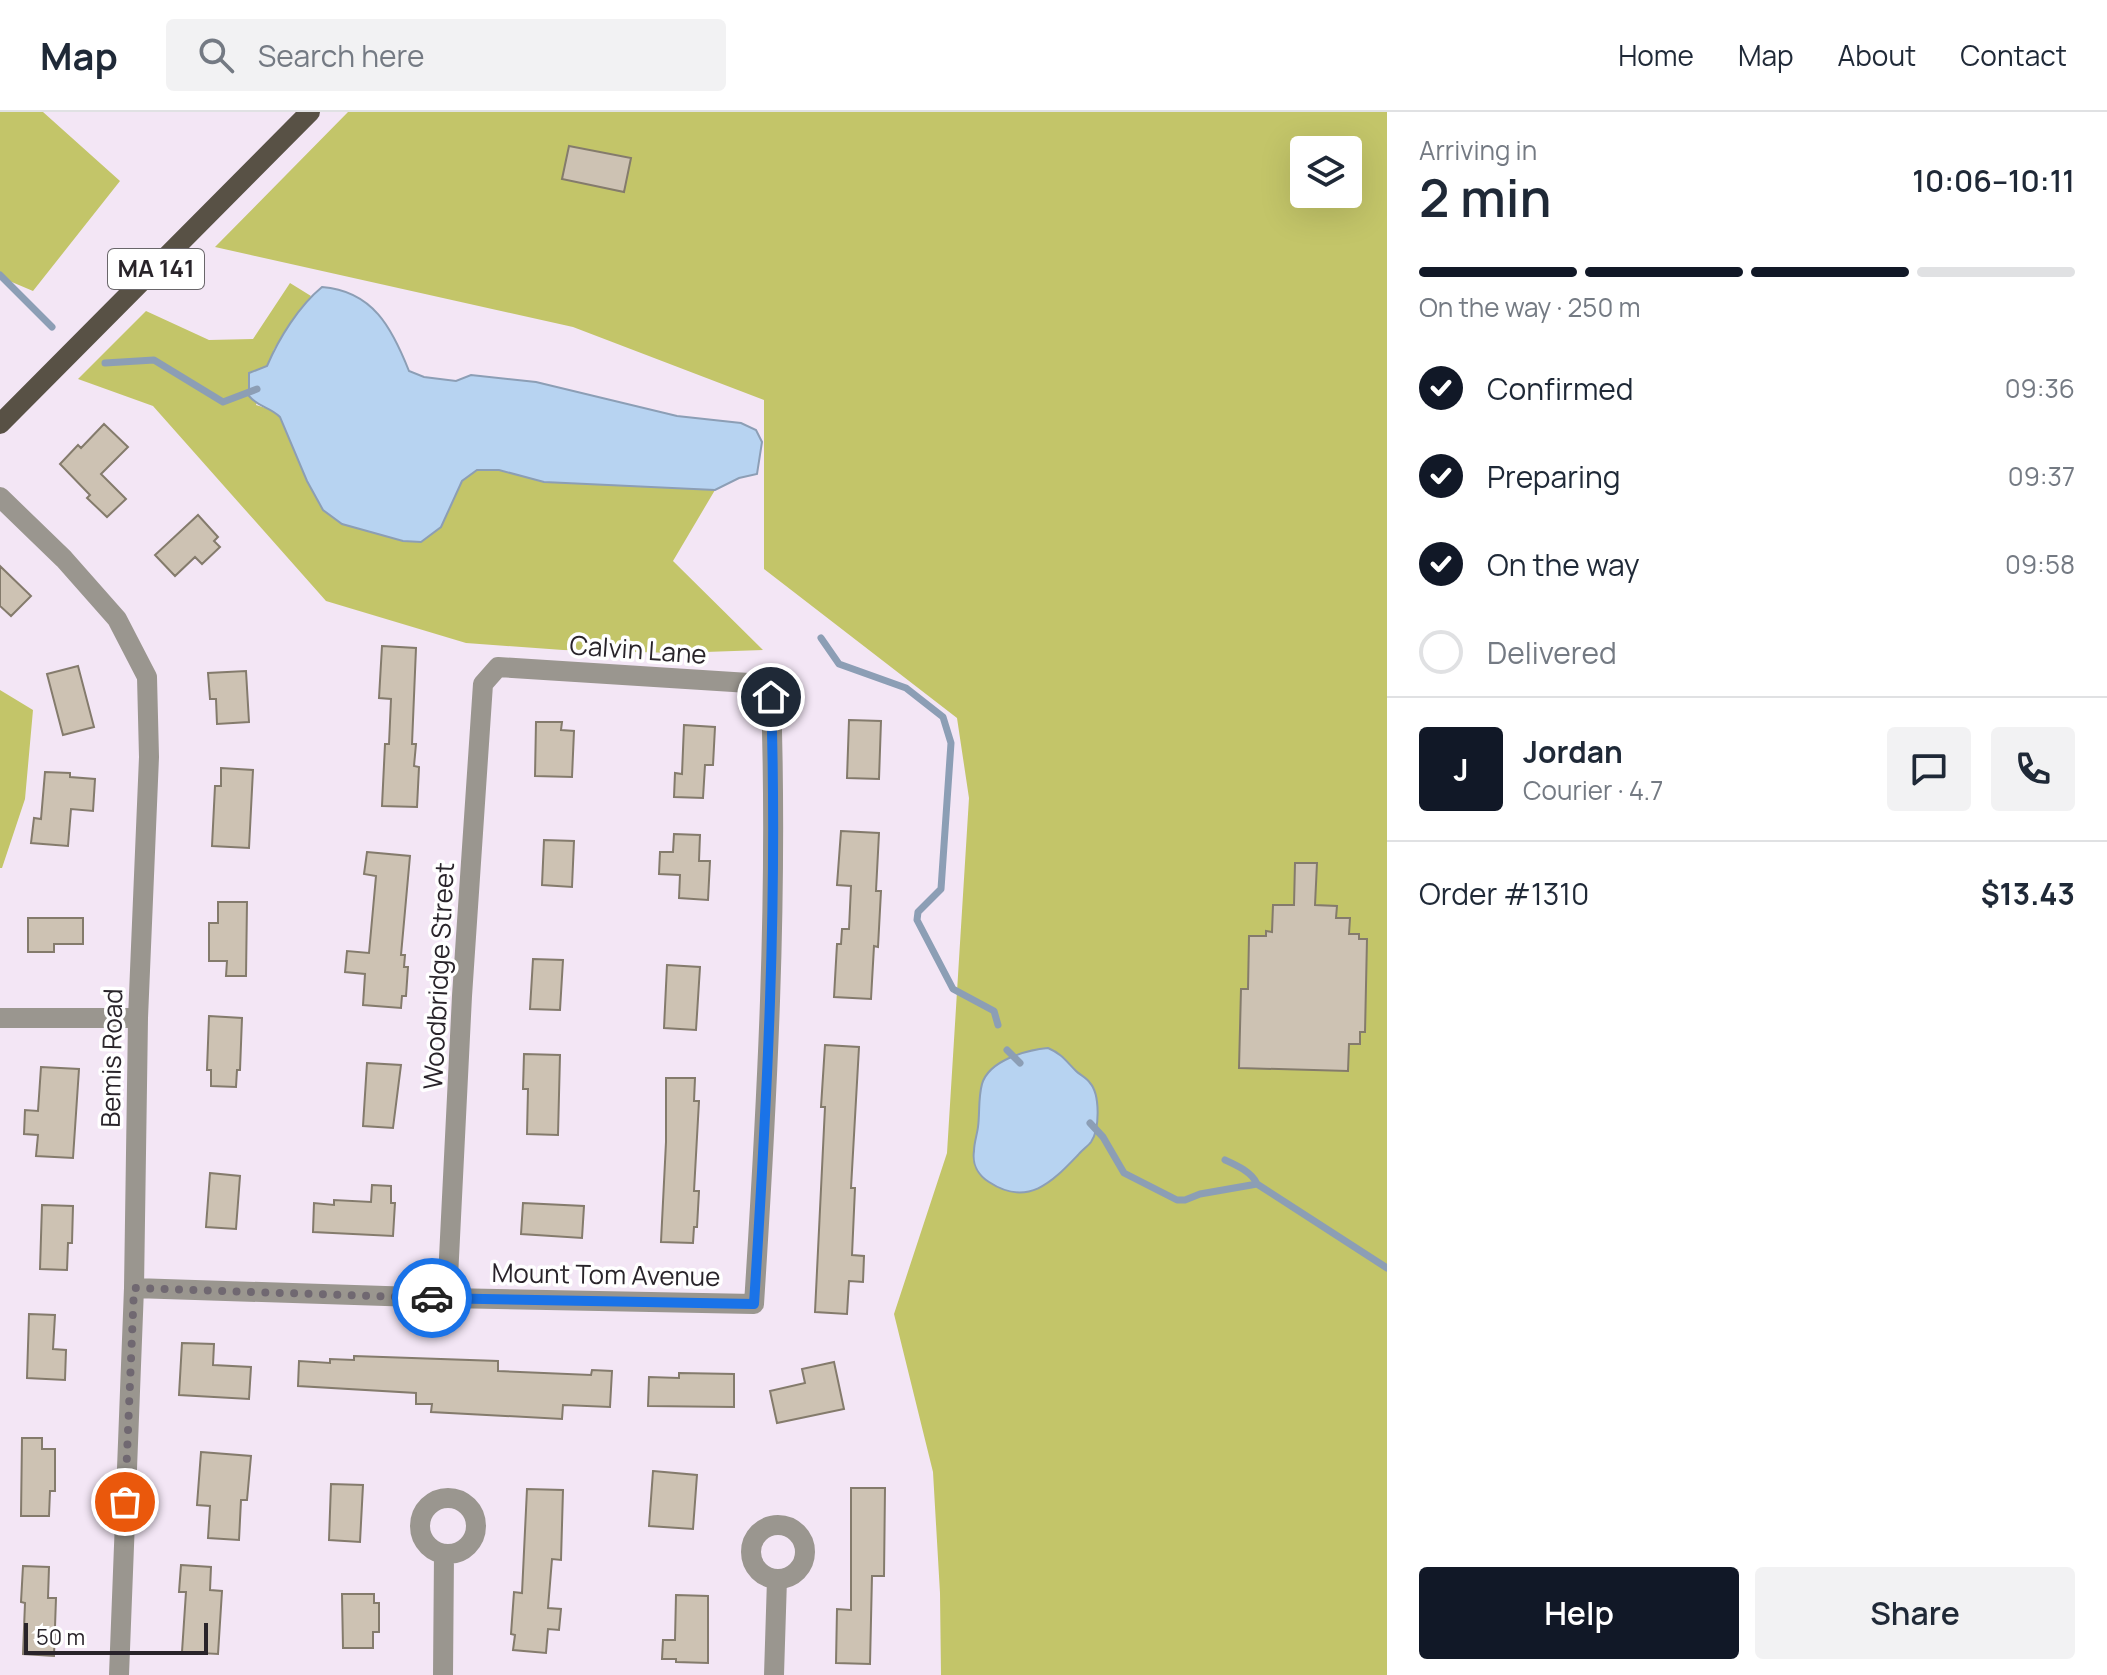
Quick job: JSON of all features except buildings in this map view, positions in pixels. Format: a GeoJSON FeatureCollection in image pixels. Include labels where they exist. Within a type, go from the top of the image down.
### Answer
{"type":"FeatureCollection","features":[{"type":"Feature","properties":{"kind":"main road","name":"MA 141"},"geometry":{"type":"LineString","coordinates":[[0,424],[310,112]]}},
{"type":"Feature","properties":{"kind":"street","name":"Bemis Road"},"geometry":{"type":"LineString","coordinates":[[0,497],[64,559],[117,619],[147,677],[149,757],[138,1018],[134,1288],[119,1675]]}},
{"type":"Feature","properties":{"kind":"street","name":"Woodbridge Street"},"geometry":{"type":"LineString","coordinates":[[447,1298],[462,996],[483,684],[498,667],[503,668]]}},
{"type":"Feature","properties":{"kind":"street","name":"Calvin Lane"},"geometry":{"type":"LineString","coordinates":[[503,668],[749,683],[767,695]]}},
{"type":"Feature","properties":{"kind":"street","name":"Mount Tom Avenue"},"geometry":{"type":"LineString","coordinates":[[134,1288],[754,1304],[768,1092],[775,808],[771,697],[767,695]]}},
{"type":"Feature","properties":{"kind":"street"},"geometry":{"type":"LineString","coordinates":[[0,1018],[138,1018]]}},
{"type":"Feature","properties":{"kind":"street"},"geometry":{"type":"LineString","coordinates":[[443,1675],[444,1554]]}},
{"type":"Feature","properties":{"kind":"street"},"geometry":{"type":"LineString","coordinates":[[774,1675],[777,1579]]}},
{"type":"Feature","properties":{"kind":"shaded area"},"geometry":{"type":"Polygon","coordinates":[[[0,112],[43,112],[120,181],[33,291],[0,277],[0,112]]]}},
{"type":"Feature","properties":{"kind":"shaded area"},"geometry":{"type":"Polygon","coordinates":[[[348,112],[1387,112],[1387,1675],[941,1675],[933,1472],[894,1314],[947,1153],[969,798],[957,718],[764,569],[764,400],[573,327],[215,247],[348,112]]]}},
{"type":"Feature","properties":{"kind":"shaded area"},"geometry":{"type":"Polygon","coordinates":[[[290,283],[311,296],[274,349],[256,405],[272,410],[280,417],[323,510],[403,541],[450,503],[462,481],[477,470],[499,470],[544,482],[715,490],[673,561],[763,650],[676,653],[466,643],[326,601],[153,406],[78,379],[146,311],[209,340],[253,339],[290,283]]]}},
{"type":"Feature","properties":{"kind":"shaded area"},"geometry":{"type":"Polygon","coordinates":[[[0,690],[33,710],[25,799],[2,868],[0,868],[0,690]]]}},
{"type":"Feature","properties":{"kind":"water"},"geometry":{"type":"Polygon","coordinates":[[[322,287],[355,296],[378,314],[395,340],[409,371],[424,377],[456,381],[471,375],[536,382],[677,416],[741,423],[756,430],[762,442],[757,474],[739,478],[715,490],[544,482],[499,470],[477,470],[462,481],[441,527],[421,542],[403,541],[342,524],[323,510],[280,417],[249,396],[249,373],[267,366],[290,323],[322,287]]]}},
{"type":"Feature","properties":{"kind":"water"},"geometry":{"type":"Polygon","coordinates":[[[1048,1048],[1064,1058],[1093,1088],[1098,1112],[1094,1136],[1090,1144],[1059,1174],[1039,1188],[1028,1192],[1003,1189],[982,1176],[974,1160],[982,1084],[1000,1063],[1020,1054],[1048,1048]]]}},
{"type":"Feature","properties":{"kind":"waterway"},"geometry":{"type":"LineString","coordinates":[[0,275],[52,327]]}},
{"type":"Feature","properties":{"kind":"waterway"},"geometry":{"type":"LineString","coordinates":[[105,363],[154,360],[223,402],[257,389]]}},
{"type":"Feature","properties":{"kind":"waterway"},"geometry":{"type":"LineString","coordinates":[[821,638],[839,664],[906,688],[943,717],[951,743],[941,889],[918,912],[917,920],[953,989],[994,1011],[998,1025]]}},
{"type":"Feature","properties":{"kind":"waterway"},"geometry":{"type":"LineString","coordinates":[[1007,1050],[1020,1063]]}},
{"type":"Feature","properties":{"kind":"waterway"},"geometry":{"type":"LineString","coordinates":[[1090,1123],[1103,1137],[1124,1173],[1177,1200],[1257,1184],[1387,1268]]}},
{"type":"Feature","properties":{"kind":"waterway"},"geometry":{"type":"LineString","coordinates":[[1225,1160],[1248,1172],[1257,1184]]}},
{"type":"Feature","properties":{"kind":"way so far"},"geometry":{"type":"LineString","coordinates":[[125,1502],[134,1288],[432,1298]]}},
{"type":"Feature","properties":{"kind":"route"},"geometry":{"type":"LineString","coordinates":[[432,1298],[754,1304],[768,1092],[775,808],[771,697]]}}]}
